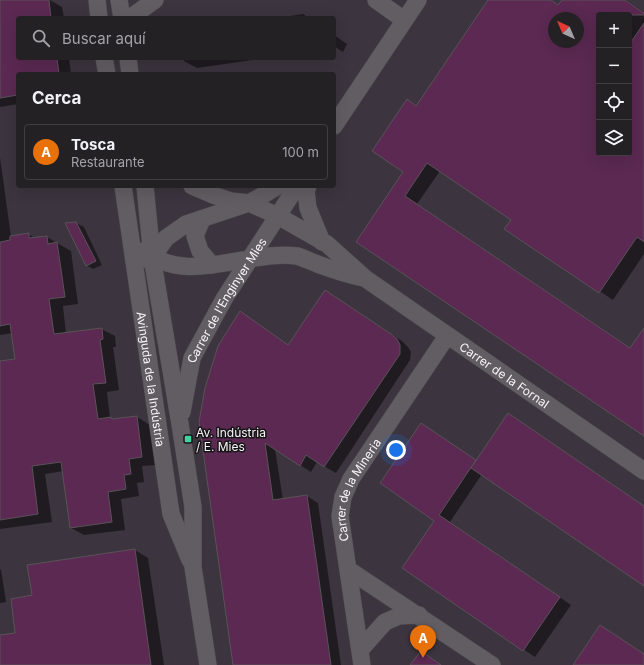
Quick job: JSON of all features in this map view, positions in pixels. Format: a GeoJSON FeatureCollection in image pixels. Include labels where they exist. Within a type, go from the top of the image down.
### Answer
{"type":"FeatureCollection","features":[{"type":"Feature","properties":{"kind":"street"},"geometry":{"type":"LineString","coordinates":[[97,0],[99,16]]}},
{"type":"Feature","properties":{"kind":"street"},"geometry":{"type":"LineString","coordinates":[[119,0],[122,16]]}},
{"type":"Feature","properties":{"kind":"street"},"geometry":{"type":"LineString","coordinates":[[133,16],[155,0]]}},
{"type":"Feature","properties":{"kind":"street"},"geometry":{"type":"LineString","coordinates":[[376,0],[404,20]]}},
{"type":"Feature","properties":{"kind":"street"},"geometry":{"type":"LineString","coordinates":[[336,123],[418,0]]}},
{"type":"Feature","properties":{"kind":"street"},"geometry":{"type":"LineString","coordinates":[[104,60],[107,72]]}},
{"type":"Feature","properties":{"kind":"street"},"geometry":{"type":"LineString","coordinates":[[128,60],[130,72]]}},
{"type":"Feature","properties":{"kind":"street","name":"Avinguda de la Indústria"},"geometry":{"type":"LineString","coordinates":[[123,188],[171,514],[193,567]]}},
{"type":"Feature","properties":{"kind":"street","name":"Avinguda de la Indústria"},"geometry":{"type":"LineString","coordinates":[[145,188],[152,257],[193,507],[193,567],[208,665]]}},
{"type":"Feature","properties":{"kind":"street","name":"Carrer de la Fornal"},"geometry":{"type":"LineString","coordinates":[[197,188],[231,201],[249,202],[323,241],[366,279],[644,471]]}},
{"type":"Feature","properties":{"kind":"street"},"geometry":{"type":"LineString","coordinates":[[137,286],[152,257],[166,238],[186,224],[249,202],[275,188]]}},
{"type":"Feature","properties":{"kind":"street","name":"Carrer de l'Enginyer Mies"},"geometry":{"type":"LineString","coordinates":[[180,424],[192,358],[224,299],[295,188]]}},
{"type":"Feature","properties":{"kind":"street"},"geometry":{"type":"LineString","coordinates":[[307,188],[306,191],[308,208],[323,241],[310,261]]}},
{"type":"Feature","properties":{"kind":"street"},"geometry":{"type":"LineString","coordinates":[[202,219],[196,236],[200,251],[212,265]]}},
{"type":"Feature","properties":{"kind":"street","name":"Carrer de la Fornal"},"geometry":{"type":"LineString","coordinates":[[130,236],[152,257],[180,267],[212,265],[279,255],[298,256],[345,274],[366,279]]}},
{"type":"Feature","properties":{"kind":"street","name":"Carrer de la Mineria"},"geometry":{"type":"LineString","coordinates":[[361,657],[340,516],[343,497],[351,479],[447,336]]}},
{"type":"Feature","properties":{"kind":"street"},"geometry":{"type":"LineString","coordinates":[[349,570],[419,615],[492,665]]}},
{"type":"Feature","properties":{"kind":"street"},"geometry":{"type":"LineString","coordinates":[[361,657],[378,628],[385,622],[399,616],[419,615]]}},
{"type":"Feature","properties":{"kind":"shaded area"},"geometry":{"type":"Polygon","coordinates":[[[0,0],[644,0],[644,665],[0,665],[0,0]]]}},
{"type":"Feature","properties":{"kind":"building"},"geometry":{"type":"Polygon","coordinates":[[[0,0],[49,0],[51,16],[16,16],[16,60],[57,60],[59,72],[16,72],[16,95],[0,98],[0,0]]]}},
{"type":"Feature","properties":{"kind":"building"},"geometry":{"type":"Polygon","coordinates":[[[488,0],[551,0],[558,5],[562,0],[625,0],[644,13],[644,15],[632,15],[632,12],[596,12],[596,156],[632,156],[632,41],[644,23],[644,242],[637,237],[599,293],[504,229],[511,220],[427,163],[405,196],[630,348],[644,328],[644,436],[356,242],[403,172],[372,151],[407,99],[416,106],[488,0]]]}},
{"type":"Feature","properties":{"kind":"building"},"geometry":{"type":"Polygon","coordinates":[[[76,222],[96,261],[86,266],[65,223],[76,222]]]}},
{"type":"Feature","properties":{"kind":"building"},"geometry":{"type":"Polygon","coordinates":[[[29,233],[29,238],[47,236],[48,244],[57,242],[65,297],[49,299],[54,334],[102,328],[103,339],[100,340],[106,383],[93,384],[98,419],[137,416],[142,457],[129,459],[131,474],[124,475],[126,489],[108,492],[112,522],[70,528],[61,462],[32,466],[38,514],[0,520],[0,361],[15,359],[10,324],[0,326],[0,242],[10,240],[10,236],[29,233]]]}},
{"type":"Feature","properties":{"kind":"building"},"geometry":{"type":"Polygon","coordinates":[[[325,290],[391,334],[397,339],[400,345],[400,354],[324,467],[306,455],[300,466],[265,443],[273,500],[307,495],[331,665],[233,665],[199,422],[205,388],[218,346],[240,311],[288,345],[325,290]]]}},
{"type":"Feature","properties":{"kind":"building"},"geometry":{"type":"Polygon","coordinates":[[[508,413],[644,506],[644,586],[471,468],[508,413]]]}},
{"type":"Feature","properties":{"kind":"building"},"geometry":{"type":"Polygon","coordinates":[[[421,423],[476,460],[439,515],[560,597],[523,651],[402,568],[434,521],[380,483],[421,423]]]}},
{"type":"Feature","properties":{"kind":"building"},"geometry":{"type":"Polygon","coordinates":[[[135,549],[151,665],[0,665],[0,635],[15,633],[11,599],[32,595],[27,565],[135,549]]]}},
{"type":"Feature","properties":{"kind":"building"},"geometry":{"type":"Polygon","coordinates":[[[600,625],[644,654],[644,665],[573,665],[600,625]]]}},
{"type":"Feature","properties":{"kind":"building"},"geometry":{"type":"Polygon","coordinates":[[[421,651],[441,665],[410,665],[421,651]]]}},
{"type":"Feature","properties":{"kind":"place","name":"Av. Indústria / E. Mies"},"geometry":{"type":"Point","coordinates":[188,439]}},
{"type":"Feature","properties":{"kind":"place","name":"Tosca"},"geometry":{"type":"Point","coordinates":[423,658]}}]}
